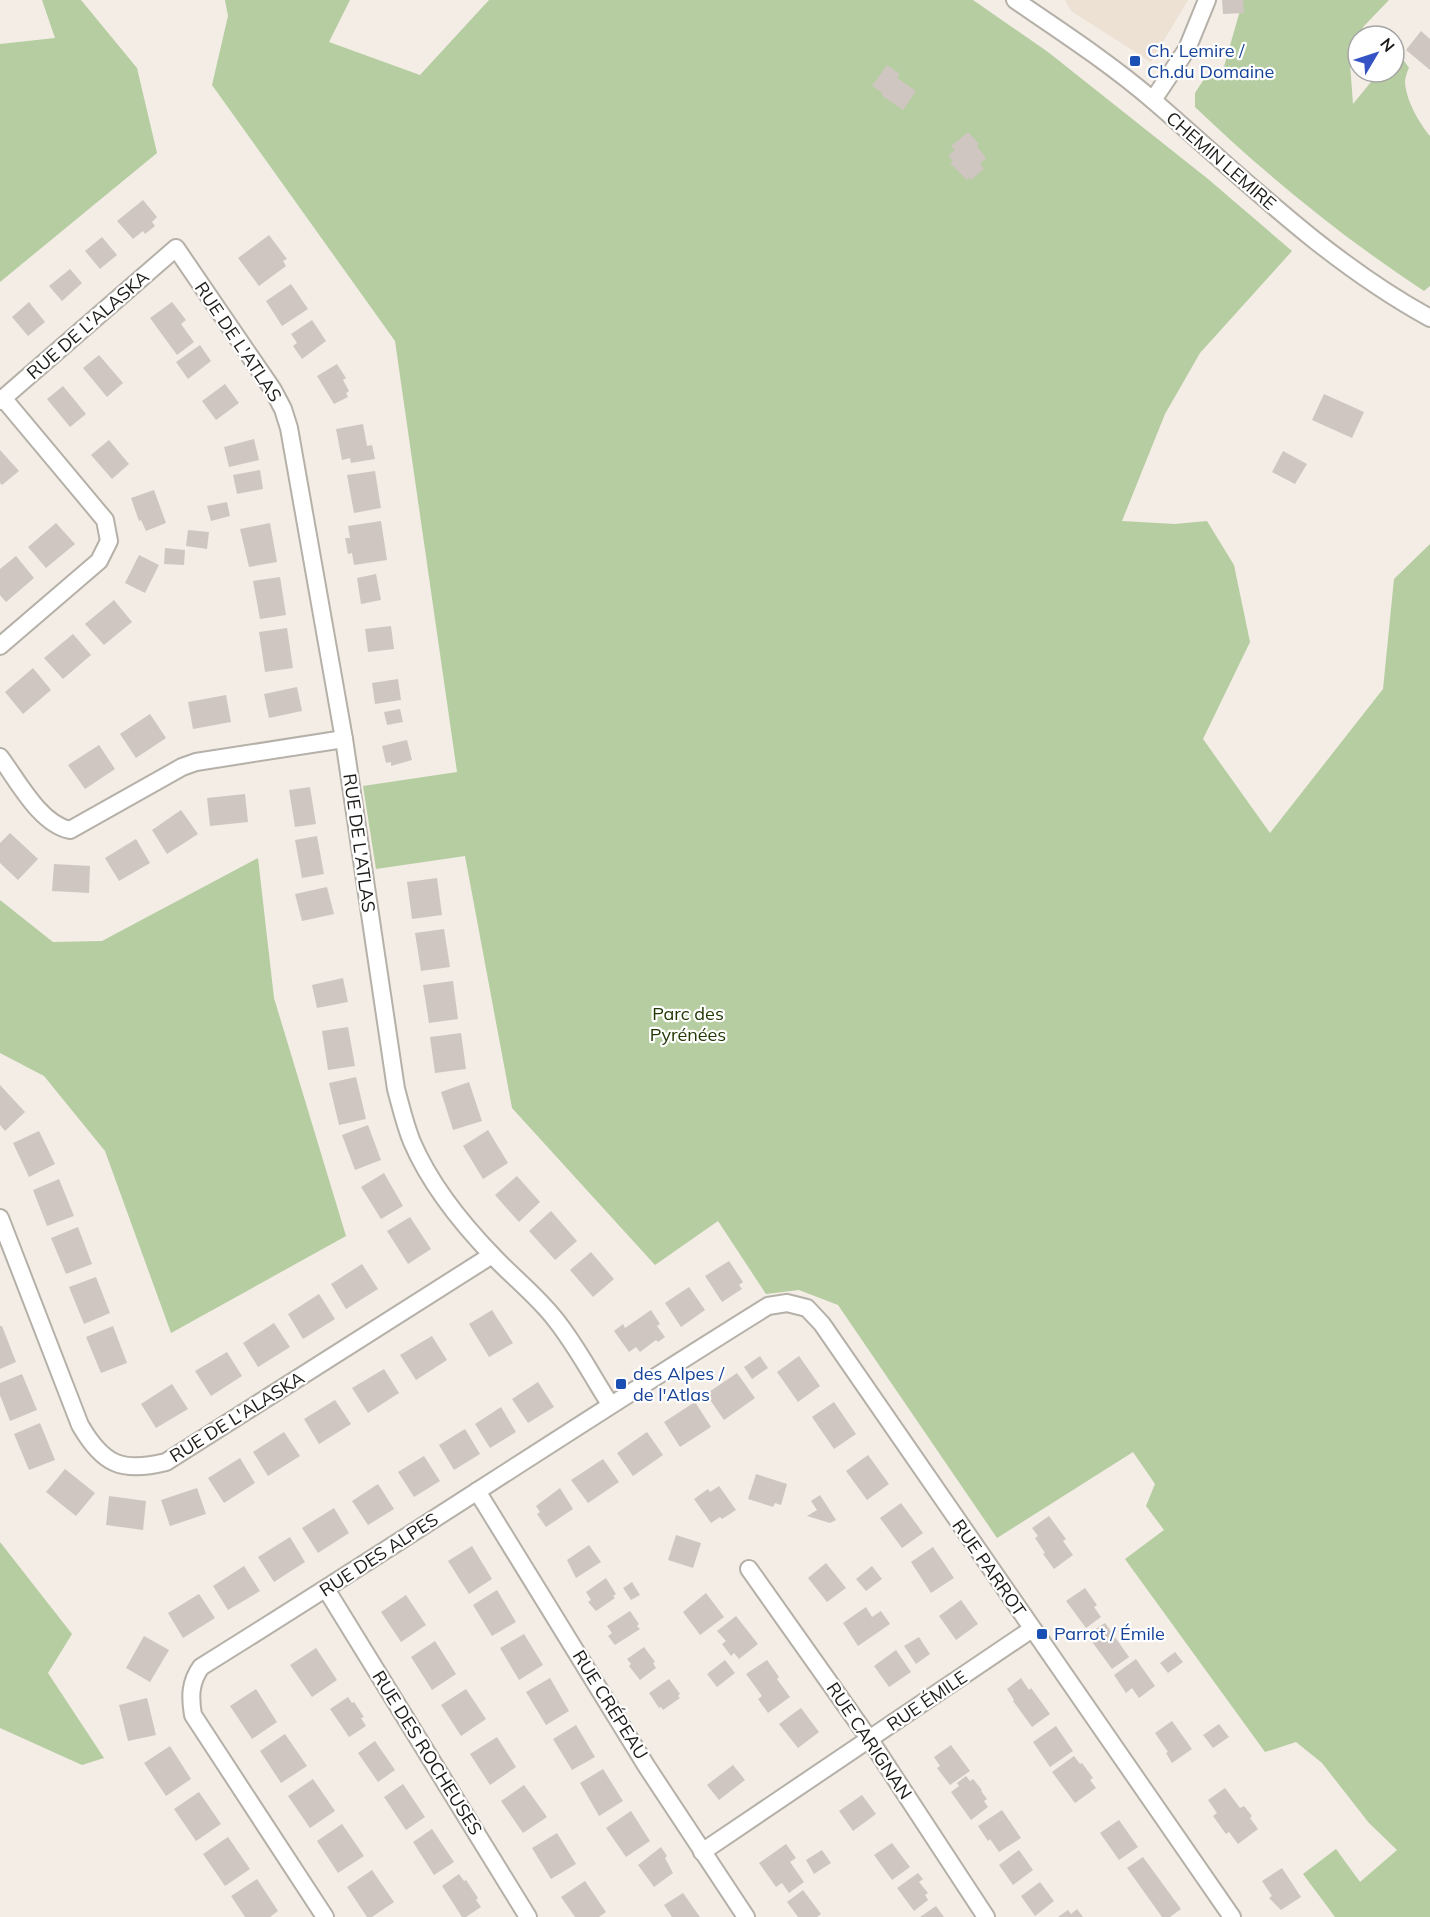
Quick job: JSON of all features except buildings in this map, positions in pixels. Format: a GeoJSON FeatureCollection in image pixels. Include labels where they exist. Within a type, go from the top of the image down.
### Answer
{"type":"FeatureCollection","features":[{"type":"Feature","properties":{"kind":"street","name":"CHEMIN LEMIRE"},"geometry":{"type":"LineString","coordinates":[[1015,0],[1153,100],[1311,239],[1362,276],[1430,318]]}},
{"type":"Feature","properties":{"kind":"street"},"geometry":{"type":"LineString","coordinates":[[1153,100],[1187,49],[1207,0]]}},
{"type":"Feature","properties":{"kind":"street","name":"RUE DE L'ALASKA"},"geometry":{"type":"LineString","coordinates":[[2,400],[176,248]]}},
{"type":"Feature","properties":{"kind":"street","name":"RUE DE L'ATLAS"},"geometry":{"type":"LineString","coordinates":[[176,248],[273,390],[283,409],[289,428],[344,739],[396,1089],[403,1116],[420,1157],[441,1192],[492,1255],[555,1318],[610,1404]]}},
{"type":"Feature","properties":{"kind":"street"},"geometry":{"type":"LineString","coordinates":[[0,646],[99,561],[109,541],[105,520],[2,400]]}},
{"type":"Feature","properties":{"kind":"street"},"geometry":{"type":"LineString","coordinates":[[0,757],[46,819],[58,828],[70,830],[182,767],[196,762],[344,739]]}},
{"type":"Feature","properties":{"kind":"street","name":"RUE DE L'ALASKA"},"geometry":{"type":"LineString","coordinates":[[0,1218],[80,1425],[91,1444],[107,1458],[124,1467],[146,1467],[166,1462],[492,1255]]}},
{"type":"Feature","properties":{"kind":"street","name":"RUE DES ALPES"},"geometry":{"type":"LineString","coordinates":[[325,1917],[197,1722],[193,1714],[191,1693],[195,1674],[201,1667],[326,1589],[610,1404],[768,1306],[787,1303],[807,1308]]}},
{"type":"Feature","properties":{"kind":"street","name":"RUE PARROT"},"geometry":{"type":"LineString","coordinates":[[807,1308],[828,1334],[1232,1917]]}},
{"type":"Feature","properties":{"kind":"street","name":"RUE CRÉPEAU"},"geometry":{"type":"LineString","coordinates":[[477,1491],[702,1852],[746,1917]]}},
{"type":"Feature","properties":{"kind":"street","name":"RUE CARIGNAN"},"geometry":{"type":"LineString","coordinates":[[749,1569],[870,1740],[986,1917]]}},
{"type":"Feature","properties":{"kind":"street","name":"RUE DES ROCHEUSES"},"geometry":{"type":"LineString","coordinates":[[326,1589],[528,1917]]}},
{"type":"Feature","properties":{"kind":"street","name":"RUE ÉMILE"},"geometry":{"type":"LineString","coordinates":[[702,1852],[1032,1629]]}},
{"type":"Feature","properties":{"kind":"shaded area"},"geometry":{"type":"Polygon","coordinates":[[[1065,0],[1188,0],[1151,62],[1071,11],[1065,0]]]}},
{"type":"Feature","properties":{"kind":"green space"},"geometry":{"type":"Polygon","coordinates":[[[42,0],[81,0],[137,68],[157,153],[0,282],[0,44],[55,38],[42,0]]]}},
{"type":"Feature","properties":{"kind":"green space","name":"Parc des Pyrénées"},"geometry":{"type":"Polygon","coordinates":[[[225,0],[350,0],[329,42],[420,75],[489,0],[973,0],[1048,52],[1208,179],[1292,251],[1200,353],[1165,414],[1122,521],[1175,524],[1207,521],[1234,565],[1250,642],[1203,739],[1270,833],[1383,689],[1394,579],[1430,544],[1430,1917],[1335,1917],[1303,1874],[1336,1849],[1360,1882],[1397,1850],[1369,1823],[1322,1763],[1296,1742],[1265,1752],[1125,1559],[1164,1530],[1146,1506],[1155,1484],[1133,1452],[997,1538],[838,1305],[799,1290],[766,1294],[718,1221],[655,1265],[512,1108],[465,856],[376,869],[363,786],[457,772],[395,341],[212,85],[228,16],[225,0]]]}},
{"type":"Feature","properties":{"kind":"green space"},"geometry":{"type":"Polygon","coordinates":[[[1243,0],[1389,0],[1366,24],[1346,24],[1346,84],[1352,84],[1353,104],[1369,84],[1405,84],[1410,104],[1430,136],[1430,286],[1424,291],[1364,249],[1249,157],[1195,107],[1195,93],[1204,79],[1221,77],[1243,0]]]}},
{"type":"Feature","properties":{"kind":"green space"},"geometry":{"type":"Polygon","coordinates":[[[258,858],[274,998],[346,1236],[171,1333],[105,1151],[44,1076],[0,1053],[0,900],[53,942],[102,941],[258,858]]]}},
{"type":"Feature","properties":{"kind":"green space"},"geometry":{"type":"Polygon","coordinates":[[[0,1542],[72,1634],[48,1673],[104,1758],[82,1765],[0,1728],[0,1542]]]}},
{"type":"Feature","properties":{"kind":"place","name":"Ch. Lemire / Ch.du Domaine"},"geometry":{"type":"Point","coordinates":[1135,61]}},
{"type":"Feature","properties":{"kind":"place","name":"des Alpes / de l'Atlas"},"geometry":{"type":"Point","coordinates":[621,1384]}},
{"type":"Feature","properties":{"kind":"place","name":"Parrot / Émile"},"geometry":{"type":"Point","coordinates":[1042,1634]}}]}
